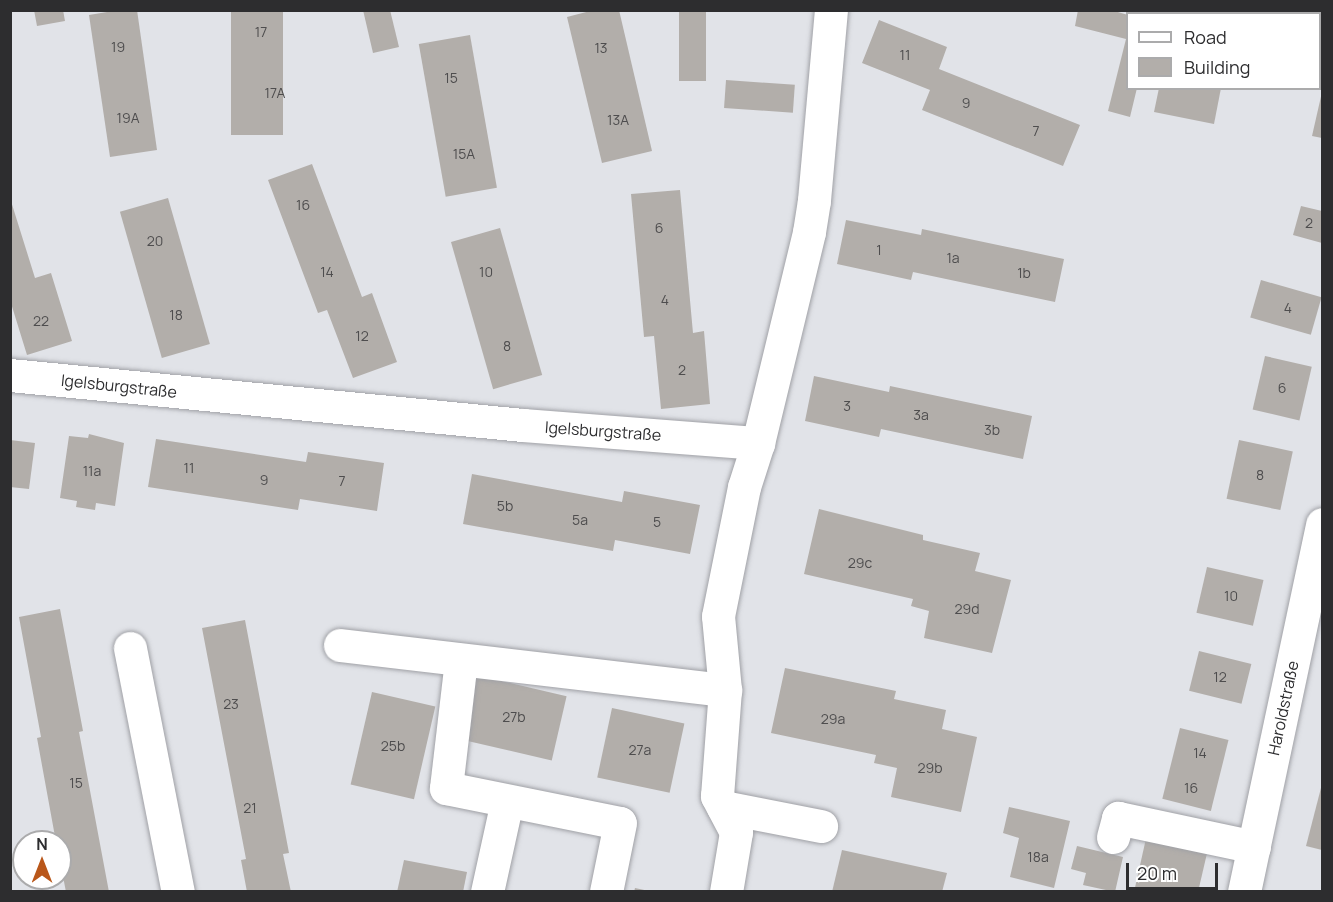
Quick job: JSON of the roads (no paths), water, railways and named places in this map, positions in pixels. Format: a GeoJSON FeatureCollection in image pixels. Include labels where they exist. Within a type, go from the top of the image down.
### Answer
{"type":"FeatureCollection","features":[{"type":"Feature","properties":{"kind":"street"},"geometry":{"type":"LineString","coordinates":[[726,891],[736,832],[717,796],[725,690],[718,616],[744,487],[759,443],[809,232],[814,200],[831,10]]}},
{"type":"Feature","properties":{"kind":"street","name":"Igelsburgstraße"},"geometry":{"type":"LineString","coordinates":[[10,375],[523,425],[759,443]]}},
{"type":"Feature","properties":{"kind":"street","name":"Haroldstraße"},"geometry":{"type":"LineString","coordinates":[[1244,891],[1323,524]]}},
{"type":"Feature","properties":{"kind":"street"},"geometry":{"type":"LineString","coordinates":[[340,645],[725,690]]}},
{"type":"Feature","properties":{"kind":"street"},"geometry":{"type":"LineString","coordinates":[[130,648],[178,891]]}},
{"type":"Feature","properties":{"kind":"street"},"geometry":{"type":"LineString","coordinates":[[461,660],[446,789],[620,823],[606,891]]}},
{"type":"Feature","properties":{"kind":"street"},"geometry":{"type":"LineString","coordinates":[[487,891],[507,801]]}},
{"type":"Feature","properties":{"kind":"street"},"geometry":{"type":"LineString","coordinates":[[723,807],[821,826]]}},
{"type":"Feature","properties":{"kind":"street"},"geometry":{"type":"LineString","coordinates":[[1113,837],[1118,818],[1254,847]]}}]}
